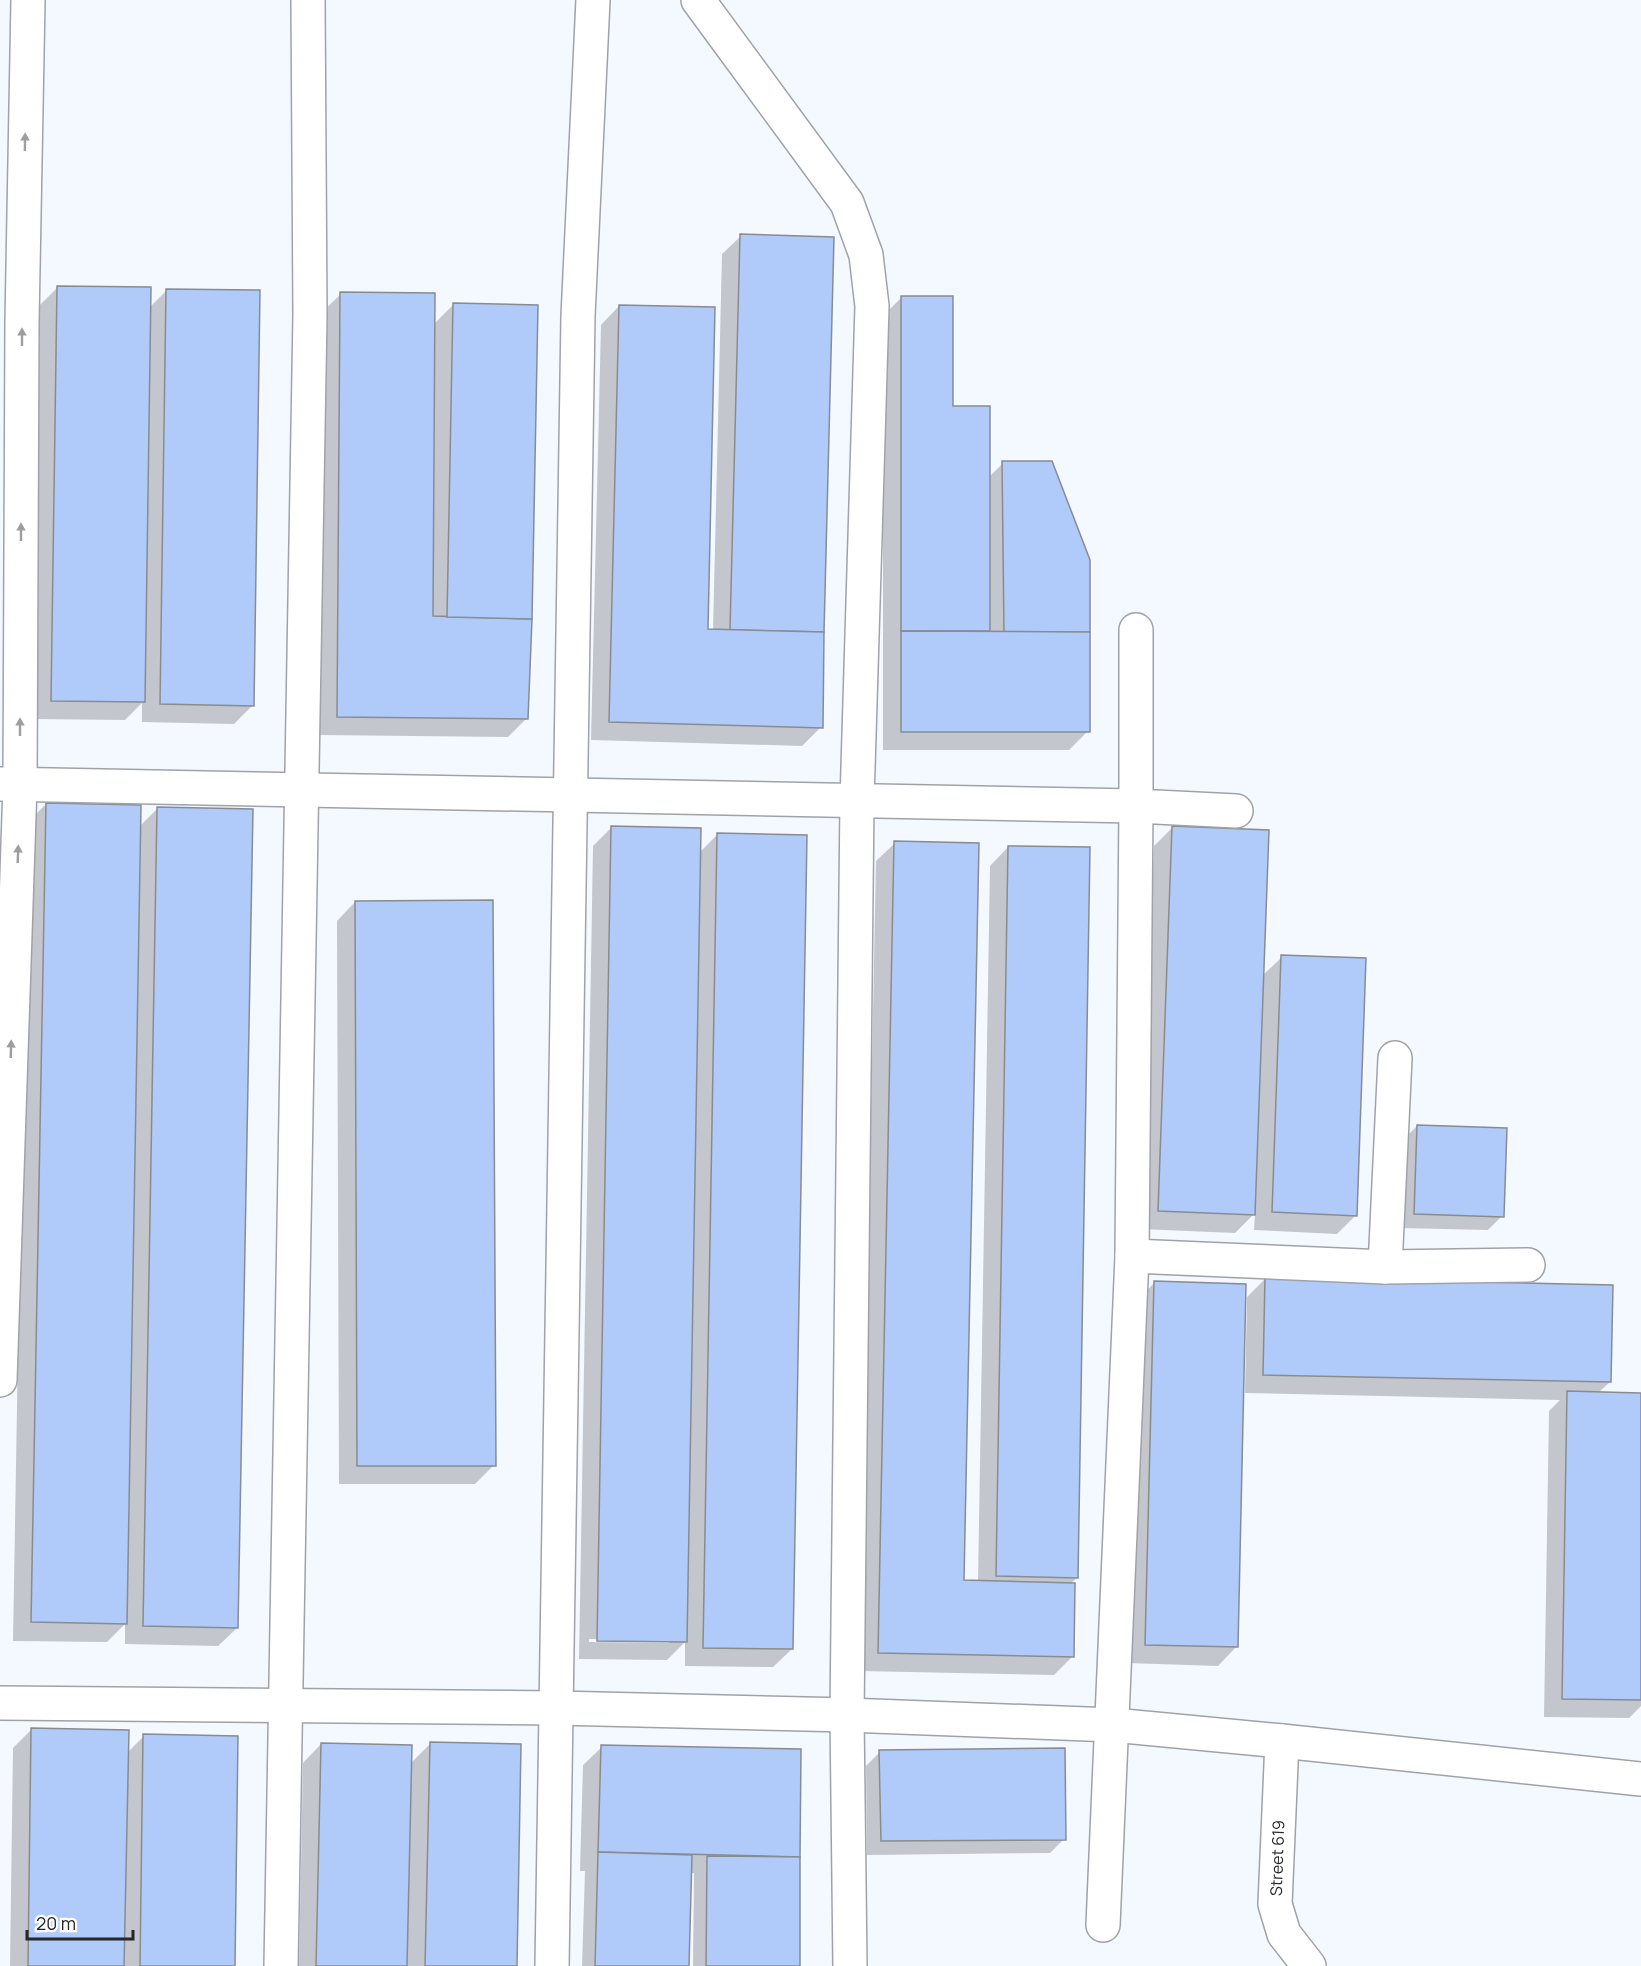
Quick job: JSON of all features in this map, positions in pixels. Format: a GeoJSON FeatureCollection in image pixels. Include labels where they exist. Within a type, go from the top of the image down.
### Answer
{"type":"FeatureCollection","features":[{"type":"Feature","properties":{"kind":"street"},"geometry":{"type":"LineString","coordinates":[[0,1380],[10,785],[28,0]]}},
{"type":"Feature","properties":{"kind":"street"},"geometry":{"type":"LineString","coordinates":[[281,1966],[310,315],[308,0]]}},
{"type":"Feature","properties":{"kind":"street"},"geometry":{"type":"LineString","coordinates":[[552,1966],[578,316],[593,0]]}},
{"type":"Feature","properties":{"kind":"street"},"geometry":{"type":"LineString","coordinates":[[698,0],[847,203],[866,255],[872,306],[857,801],[847,1715],[850,1966]]}},
{"type":"Feature","properties":{"kind":"street"},"geometry":{"type":"LineString","coordinates":[[1104,1925],[1131,1256],[1136,630]]}},
{"type":"Feature","properties":{"kind":"street"},"geometry":{"type":"LineString","coordinates":[[10,785],[571,794],[1136,806],[1236,811]]}},
{"type":"Feature","properties":{"kind":"street"},"geometry":{"type":"LineString","coordinates":[[1385,1267],[1395,1058]]}},
{"type":"Feature","properties":{"kind":"street"},"geometry":{"type":"LineString","coordinates":[[1131,1256],[1385,1267],[1528,1265]]}},
{"type":"Feature","properties":{"kind":"street"},"geometry":{"type":"LineString","coordinates":[[0,1703],[556,1708],[847,1715],[1113,1725],[1641,1779]]}},
{"type":"Feature","properties":{"kind":"street","name":"Street 619"},"geometry":{"type":"LineString","coordinates":[[1282,1741],[1275,1904],[1284,1934],[1309,1966]]}},
{"type":"Feature","properties":{"kind":"building"},"geometry":{"type":"Polygon","coordinates":[[[740,234],[834,237],[824,632],[730,630],[740,234]]]}},
{"type":"Feature","properties":{"kind":"building"},"geometry":{"type":"Polygon","coordinates":[[[57,286],[151,287],[145,702],[51,701],[57,286]]]}},
{"type":"Feature","properties":{"kind":"building"},"geometry":{"type":"Polygon","coordinates":[[[166,289],[260,290],[254,706],[160,704],[166,289]]]}},
{"type":"Feature","properties":{"kind":"building"},"geometry":{"type":"Polygon","coordinates":[[[340,292],[435,293],[433,616],[532,619],[528,719],[337,717],[340,292]]]}},
{"type":"Feature","properties":{"kind":"building"},"geometry":{"type":"Polygon","coordinates":[[[901,296],[953,296],[953,406],[990,406],[990,631],[901,631],[901,296]]]}},
{"type":"Feature","properties":{"kind":"building"},"geometry":{"type":"Polygon","coordinates":[[[453,303],[538,305],[532,619],[447,617],[453,303]]]}},
{"type":"Feature","properties":{"kind":"building"},"geometry":{"type":"Polygon","coordinates":[[[619,305],[715,307],[708,629],[824,632],[823,728],[609,722],[619,305]]]}},
{"type":"Feature","properties":{"kind":"building"},"geometry":{"type":"Polygon","coordinates":[[[1002,461],[1052,461],[1090,560],[1090,632],[1004,633],[1002,461]]]}},
{"type":"Feature","properties":{"kind":"building"},"geometry":{"type":"Polygon","coordinates":[[[901,631],[1090,632],[1090,732],[901,732],[901,631]]]}},
{"type":"Feature","properties":{"kind":"building"},"geometry":{"type":"Polygon","coordinates":[[[46,803],[141,805],[127,1624],[31,1622],[46,803]]]}},
{"type":"Feature","properties":{"kind":"building"},"geometry":{"type":"Polygon","coordinates":[[[157,807],[253,809],[238,1628],[143,1626],[157,807]]]}},
{"type":"Feature","properties":{"kind":"building"},"geometry":{"type":"Polygon","coordinates":[[[611,826],[701,828],[687,1642],[597,1641],[611,826]]]}},
{"type":"Feature","properties":{"kind":"building"},"geometry":{"type":"Polygon","coordinates":[[[1172,826],[1269,830],[1255,1215],[1158,1211],[1172,826]]]}},
{"type":"Feature","properties":{"kind":"building"},"geometry":{"type":"Polygon","coordinates":[[[717,833],[807,835],[793,1649],[703,1648],[717,833]]]}},
{"type":"Feature","properties":{"kind":"building"},"geometry":{"type":"Polygon","coordinates":[[[894,841],[979,843],[964,1580],[1075,1583],[1074,1657],[878,1653],[894,841]]]}},
{"type":"Feature","properties":{"kind":"building"},"geometry":{"type":"Polygon","coordinates":[[[1008,846],[1090,847],[1078,1578],[996,1576],[1008,846]]]}},
{"type":"Feature","properties":{"kind":"building"},"geometry":{"type":"Polygon","coordinates":[[[493,900],[496,1466],[357,1466],[355,901],[493,900]]]}},
{"type":"Feature","properties":{"kind":"building"},"geometry":{"type":"Polygon","coordinates":[[[1281,955],[1366,958],[1357,1216],[1272,1212],[1281,955]]]}},
{"type":"Feature","properties":{"kind":"building"},"geometry":{"type":"Polygon","coordinates":[[[1417,1125],[1507,1128],[1504,1217],[1414,1214],[1417,1125]]]}},
{"type":"Feature","properties":{"kind":"building"},"geometry":{"type":"Polygon","coordinates":[[[1265,1277],[1613,1285],[1611,1382],[1263,1375],[1265,1277]]]}},
{"type":"Feature","properties":{"kind":"building"},"geometry":{"type":"Polygon","coordinates":[[[1154,1281],[1246,1284],[1238,1647],[1145,1645],[1154,1281]]]}},
{"type":"Feature","properties":{"kind":"building"},"geometry":{"type":"Polygon","coordinates":[[[1567,1391],[1641,1393],[1641,1700],[1562,1699],[1567,1391]]]}},
{"type":"Feature","properties":{"kind":"building"},"geometry":{"type":"Polygon","coordinates":[[[31,1728],[129,1730],[124,1966],[28,1966],[31,1728]]]}},
{"type":"Feature","properties":{"kind":"building"},"geometry":{"type":"Polygon","coordinates":[[[143,1734],[238,1736],[235,1966],[140,1966],[143,1734]]]}},
{"type":"Feature","properties":{"kind":"building"},"geometry":{"type":"Polygon","coordinates":[[[430,1742],[521,1744],[517,1966],[425,1966],[430,1742]]]}},
{"type":"Feature","properties":{"kind":"building"},"geometry":{"type":"Polygon","coordinates":[[[321,1743],[412,1745],[407,1966],[316,1966],[321,1743]]]}},
{"type":"Feature","properties":{"kind":"building"},"geometry":{"type":"Polygon","coordinates":[[[601,1745],[801,1749],[800,1857],[598,1852],[601,1745]]]}},
{"type":"Feature","properties":{"kind":"building"},"geometry":{"type":"Polygon","coordinates":[[[1065,1748],[1066,1840],[881,1841],[879,1750],[1065,1748]]]}},
{"type":"Feature","properties":{"kind":"building"},"geometry":{"type":"Polygon","coordinates":[[[598,1852],[692,1855],[689,1966],[595,1966],[598,1852]]]}},
{"type":"Feature","properties":{"kind":"building"},"geometry":{"type":"Polygon","coordinates":[[[707,1856],[800,1857],[800,1966],[706,1966],[707,1856]]]}}]}
